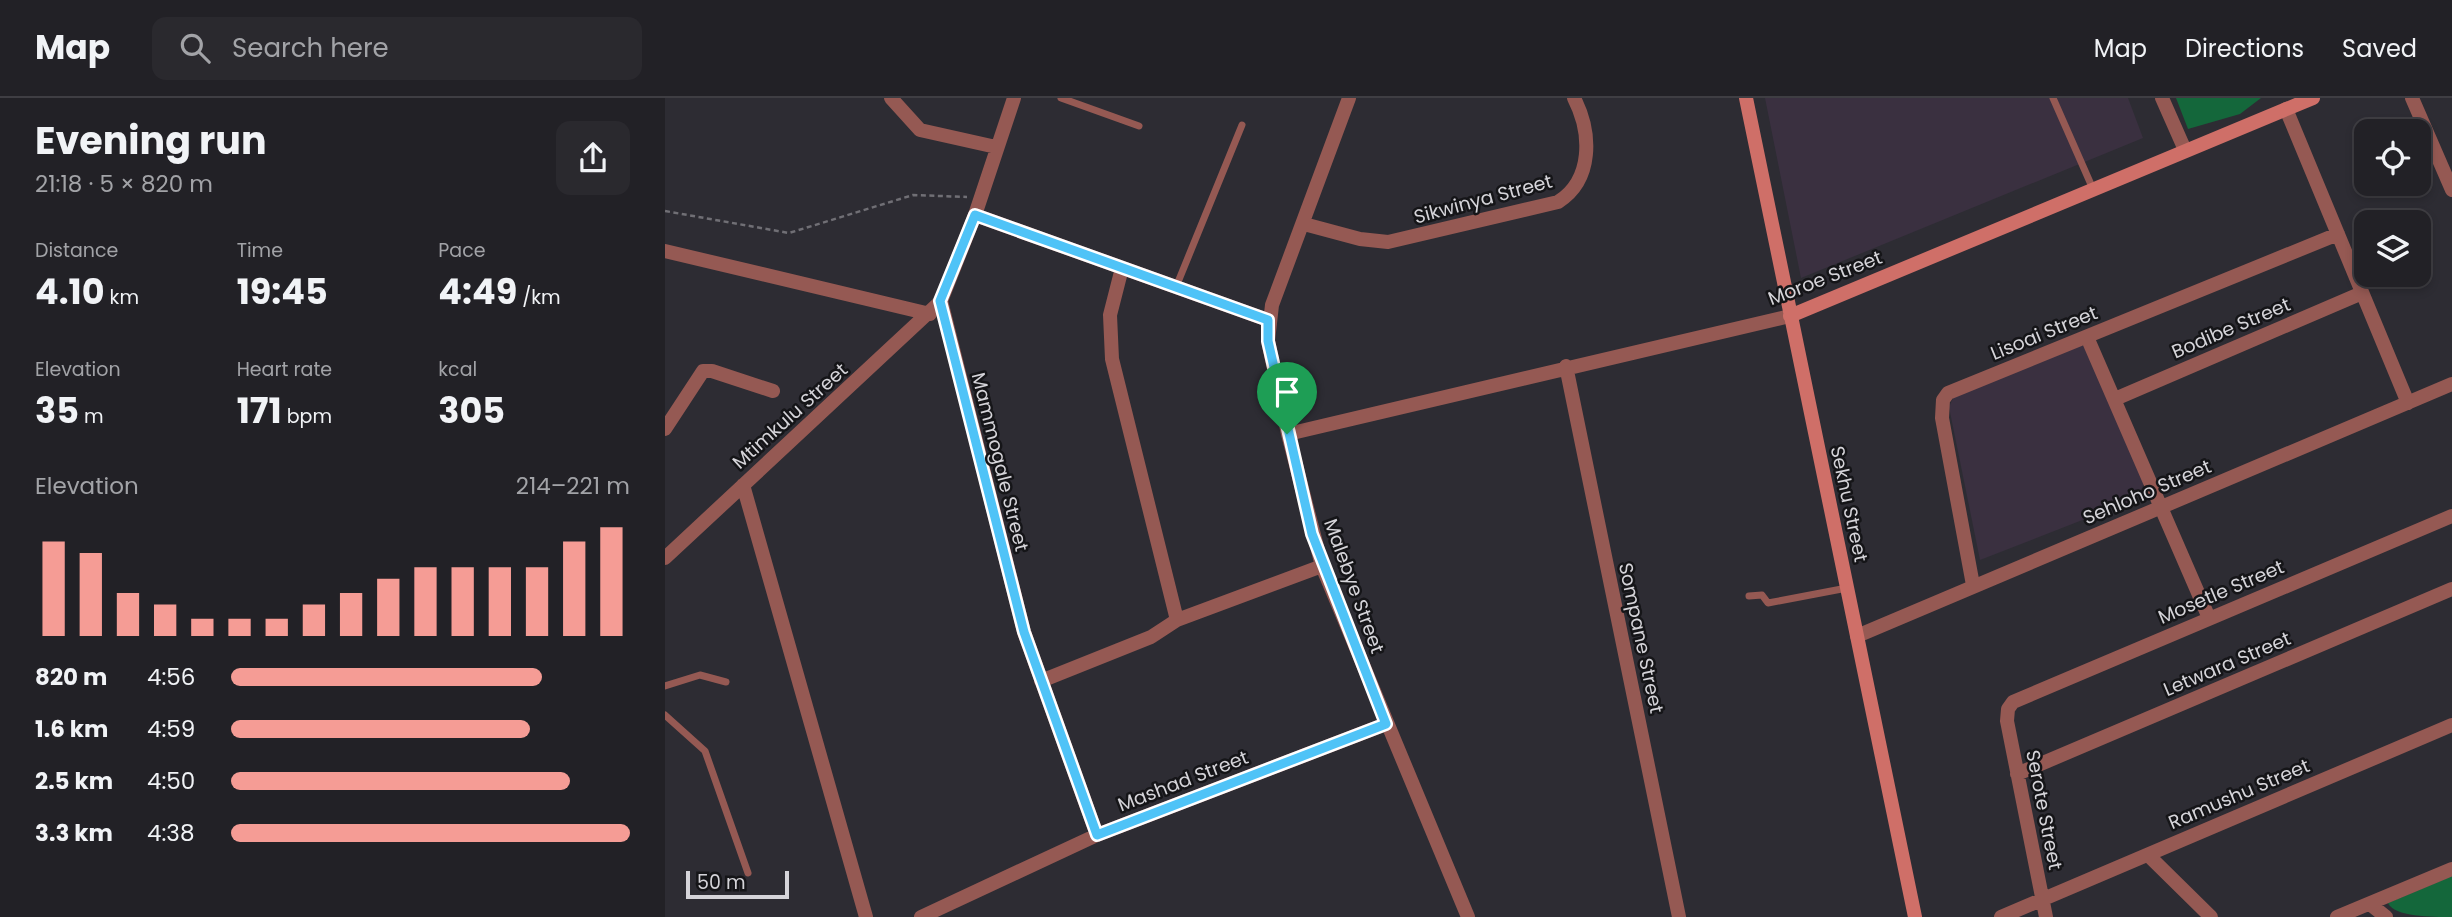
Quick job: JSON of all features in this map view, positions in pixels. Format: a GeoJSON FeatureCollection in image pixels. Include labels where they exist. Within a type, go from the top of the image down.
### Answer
{"type":"FeatureCollection","features":[{"type":"Feature","properties":{"kind":"street"},"geometry":{"type":"LineString","coordinates":[[891,98],[920,130],[996,147]]}},
{"type":"Feature","properties":{"kind":"street"},"geometry":{"type":"LineString","coordinates":[[940,301],[975,215],[1014,98]]}},
{"type":"Feature","properties":{"kind":"street","name":"Malebye Street"},"geometry":{"type":"LineString","coordinates":[[1349,98],[1268,320],[1268,341],[1287,434],[1322,566],[1468,917]]}},
{"type":"Feature","properties":{"kind":"street","name":"Sikwinya Street"},"geometry":{"type":"LineString","coordinates":[[1304,224],[1360,239],[1388,242],[1557,202],[1579,184],[1587,161],[1583,117],[1574,98]]}},
{"type":"Feature","properties":{"kind":"street","name":"Sekhu Street"},"geometry":{"type":"LineString","coordinates":[[1746,98],[1915,917]]}},
{"type":"Feature","properties":{"kind":"street"},"geometry":{"type":"LineString","coordinates":[[2162,98],[2185,150]]}},
{"type":"Feature","properties":{"kind":"street","name":"Moroe Street"},"geometry":{"type":"LineString","coordinates":[[1287,434],[1566,366],[1790,316],[2312,98]]}},
{"type":"Feature","properties":{"kind":"street"},"geometry":{"type":"LineString","coordinates":[[2412,98],[2452,190]]}},
{"type":"Feature","properties":{"kind":"street"},"geometry":{"type":"LineString","coordinates":[[2286,109],[2408,403]]}},
{"type":"Feature","properties":{"kind":"street"},"geometry":{"type":"LineString","coordinates":[[975,215],[1268,320]]}},
{"type":"Feature","properties":{"kind":"street","name":"Lisoai Street"},"geometry":{"type":"LineString","coordinates":[[1973,585],[1944,429],[1943,400],[1957,388],[2338,234]]}},
{"type":"Feature","properties":{"kind":"street"},"geometry":{"type":"LineString","coordinates":[[665,251],[930,314]]}},
{"type":"Feature","properties":{"kind":"street"},"geometry":{"type":"LineString","coordinates":[[1122,268],[1110,315],[1112,359],[1177,620]]}},
{"type":"Feature","properties":{"kind":"street","name":"Bodibe Street"},"geometry":{"type":"LineString","coordinates":[[2115,398],[2362,293]]}},
{"type":"Feature","properties":{"kind":"street","name":"Mtimkulu Street"},"geometry":{"type":"LineString","coordinates":[[665,558],[930,314],[940,301]]}},
{"type":"Feature","properties":{"kind":"street","name":"Mammogale Street"},"geometry":{"type":"LineString","coordinates":[[940,301],[1024,632],[1097,835]]}},
{"type":"Feature","properties":{"kind":"street"},"geometry":{"type":"LineString","coordinates":[[2087,337],[2209,618]]}},
{"type":"Feature","properties":{"kind":"street","name":"Sompane Street"},"geometry":{"type":"LineString","coordinates":[[1566,366],[1679,917]]}},
{"type":"Feature","properties":{"kind":"street"},"geometry":{"type":"LineString","coordinates":[[665,429],[703,371],[712,371],[773,391]]}},
{"type":"Feature","properties":{"kind":"street","name":"Sehloho Street"},"geometry":{"type":"LineString","coordinates":[[1857,636],[2452,384]]}},
{"type":"Feature","properties":{"kind":"street"},"geometry":{"type":"LineString","coordinates":[[743,485],[866,917]]}},
{"type":"Feature","properties":{"kind":"street","name":"Mosetle Street"},"geometry":{"type":"LineString","coordinates":[[2008,709],[2024,697],[2452,516]]}},
{"type":"Feature","properties":{"kind":"street"},"geometry":{"type":"LineString","coordinates":[[1041,681],[1151,637],[1177,620],[1322,566]]}},
{"type":"Feature","properties":{"kind":"street","name":"Letwara Street"},"geometry":{"type":"LineString","coordinates":[[2017,774],[2452,589]]}},
{"type":"Feature","properties":{"kind":"street","name":"Serote Street"},"geometry":{"type":"LineString","coordinates":[[2008,709],[2007,721],[2046,917]]}},
{"type":"Feature","properties":{"kind":"street","name":"Mashad Street"},"geometry":{"type":"LineString","coordinates":[[921,917],[1097,835],[1386,724]]}},
{"type":"Feature","properties":{"kind":"street","name":"Ramushu Street"},"geometry":{"type":"LineString","coordinates":[[2001,917],[2452,724]]}},
{"type":"Feature","properties":{"kind":"street"},"geometry":{"type":"LineString","coordinates":[[2148,855],[2210,917]]}},
{"type":"Feature","properties":{"kind":"street"},"geometry":{"type":"LineString","coordinates":[[2337,917],[2452,869]]}},
{"type":"Feature","properties":{"kind":"street"},"geometry":{"type":"LineString","coordinates":[[2370,904],[2386,917]]}},
{"type":"Feature","properties":{"kind":"lane"},"geometry":{"type":"LineString","coordinates":[[1061,98],[1139,126]]}},
{"type":"Feature","properties":{"kind":"lane"},"geometry":{"type":"LineString","coordinates":[[2053,98],[2093,189]]}},
{"type":"Feature","properties":{"kind":"lane"},"geometry":{"type":"LineString","coordinates":[[1176,287],[1242,125]]}},
{"type":"Feature","properties":{"kind":"lane"},"geometry":{"type":"LineString","coordinates":[[1749,596],[1761,594],[1768,603],[1847,588]]}},
{"type":"Feature","properties":{"kind":"lane"},"geometry":{"type":"LineString","coordinates":[[665,686],[704,675],[726,682]]}},
{"type":"Feature","properties":{"kind":"lane"},"geometry":{"type":"LineString","coordinates":[[665,715],[705,751],[748,873]]}},
{"type":"Feature","properties":{"kind":"path"},"geometry":{"type":"LineString","coordinates":[[665,211],[789,233],[913,195],[981,198]]}},
{"type":"Feature","properties":{"kind":"shaded area"},"geometry":{"type":"Polygon","coordinates":[[[1765,98],[2128,98],[2143,138],[1801,278],[1765,98]]]}},
{"type":"Feature","properties":{"kind":"shaded area"},"geometry":{"type":"Polygon","coordinates":[[[2075,343],[2089,348],[2145,482],[2136,499],[1980,560],[1949,407],[1954,396],[2075,343]]]}},
{"type":"Feature","properties":{"kind":"green space"},"geometry":{"type":"Polygon","coordinates":[[[2176,98],[2261,98],[2240,114],[2188,129],[2176,98]]]}},
{"type":"Feature","properties":{"kind":"green space"},"geometry":{"type":"Polygon","coordinates":[[[2452,876],[2452,917],[2406,914],[2392,908],[2388,903],[2452,876]]]}},
{"type":"Feature","properties":{"kind":"route"},"geometry":{"type":"LineString","coordinates":[[975,215],[1268,320],[1268,341],[1287,434],[1322,566],[1386,724],[1097,835],[1024,632],[940,301],[951,282],[975,215]]}}]}
